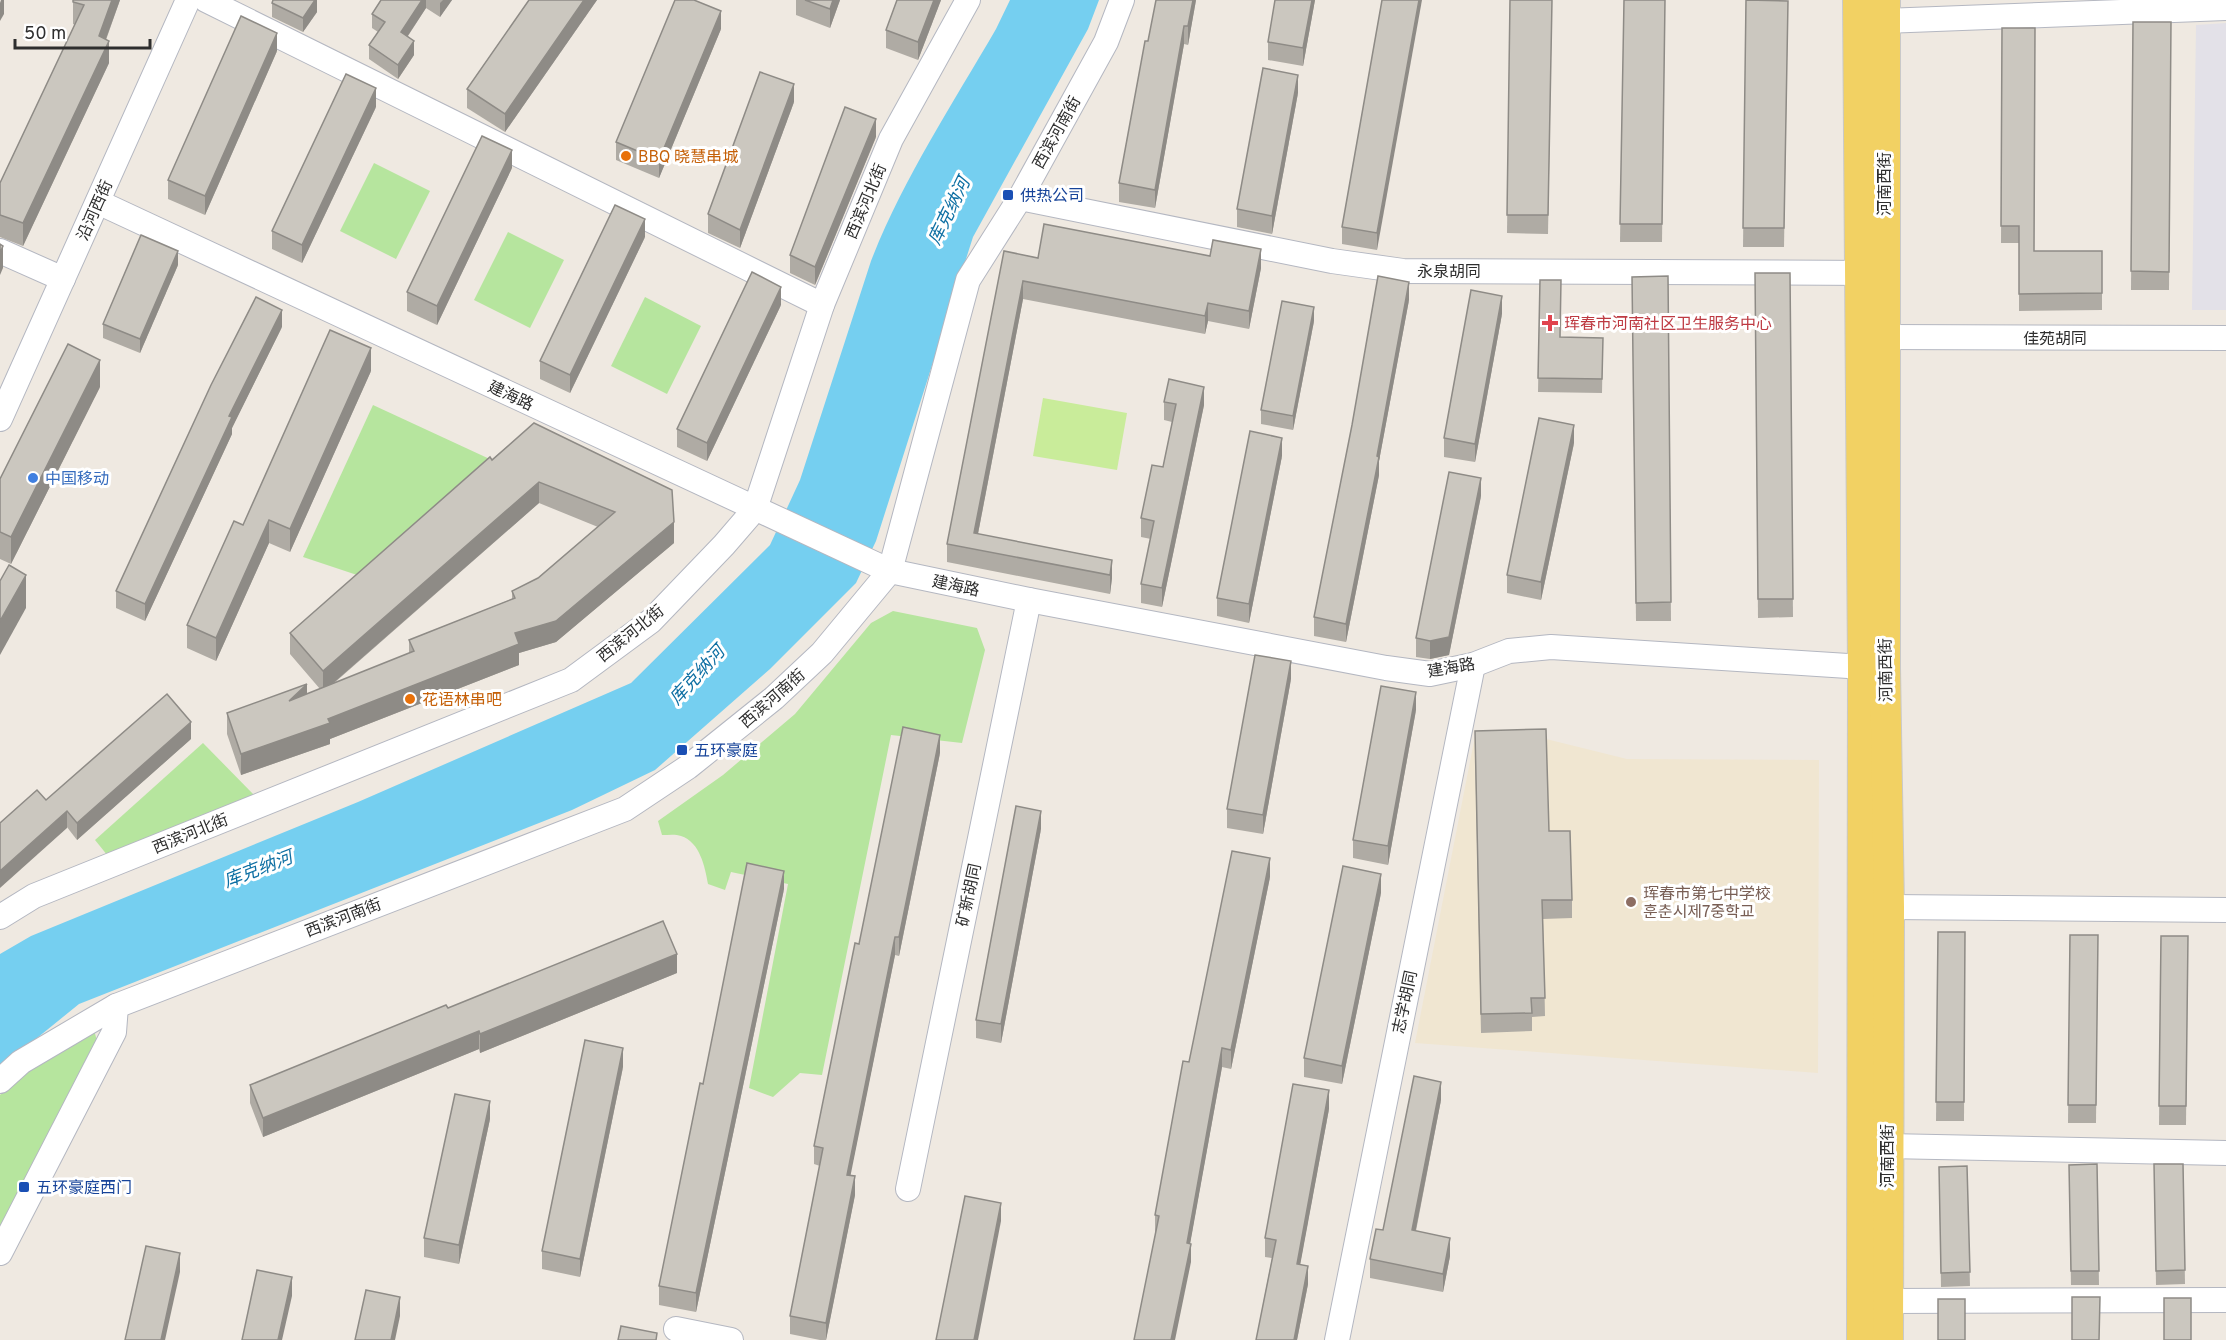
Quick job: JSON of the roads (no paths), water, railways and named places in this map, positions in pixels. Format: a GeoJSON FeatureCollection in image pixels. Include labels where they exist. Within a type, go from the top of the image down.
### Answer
{"type":"FeatureCollection","features":[{"type":"Feature","properties":{"kind":"main road","name":"河南西街"},"geometry":{"type":"LineString","coordinates":[[1858,0],[1872,273],[1874,668],[1889,907],[1888,1340]]}},
{"type":"Feature","properties":{"kind":"main road","name":"河南西街"},"geometry":{"type":"LineString","coordinates":[[1862,1340],[1874,668],[1884,337],[1872,273],[1884,10]]}},
{"type":"Feature","properties":{"kind":"street","name":"沿河西街"},"geometry":{"type":"LineString","coordinates":[[0,419],[188,0]]}},
{"type":"Feature","properties":{"kind":"street"},"geometry":{"type":"LineString","coordinates":[[206,0],[822,305]]}},
{"type":"Feature","properties":{"kind":"street","name":"西滨河北街"},"geometry":{"type":"LineString","coordinates":[[0,917],[34,896],[571,680],[651,621],[724,545],[762,512],[822,305],[891,139],[968,0]]}},
{"type":"Feature","properties":{"kind":"street","name":"西滨河南街"},"geometry":{"type":"LineString","coordinates":[[0,1081],[21,1062],[116,1006],[625,809],[688,767],[774,698],[822,653],[890,572],[968,280],[1020,198],[1106,42],[1122,0]]}},
{"type":"Feature","properties":{"kind":"street"},"geometry":{"type":"LineString","coordinates":[[1884,10],[2226,8]]}},
{"type":"Feature","properties":{"kind":"street","name":"永泉胡同"},"geometry":{"type":"LineString","coordinates":[[1020,198],[1332,261],[1403,271],[1872,273]]}},
{"type":"Feature","properties":{"kind":"street","name":"建海路"},"geometry":{"type":"LineString","coordinates":[[98,202],[890,572],[1386,669],[1430,674],[1473,665],[1509,651],[1551,647],[1874,668]]}},
{"type":"Feature","properties":{"kind":"street"},"geometry":{"type":"LineString","coordinates":[[0,251],[63,279]]}},
{"type":"Feature","properties":{"kind":"street","name":"佳苑胡同"},"geometry":{"type":"LineString","coordinates":[[1884,337],[2226,338]]}},
{"type":"Feature","properties":{"kind":"street","name":"矿新胡同"},"geometry":{"type":"LineString","coordinates":[[908,1189],[1029,600]]}},
{"type":"Feature","properties":{"kind":"street","name":"志学胡同"},"geometry":{"type":"LineString","coordinates":[[1337,1340],[1473,665]]}},
{"type":"Feature","properties":{"kind":"street"},"geometry":{"type":"LineString","coordinates":[[1889,907],[2226,910]]}},
{"type":"Feature","properties":{"kind":"street"},"geometry":{"type":"LineString","coordinates":[[0,1253],[114,1032],[116,1006]]}},
{"type":"Feature","properties":{"kind":"street"},"geometry":{"type":"LineString","coordinates":[[1887,1146],[2226,1153]]}},
{"type":"Feature","properties":{"kind":"street"},"geometry":{"type":"LineString","coordinates":[[1888,1301],[2226,1300]]}},
{"type":"Feature","properties":{"kind":"street"},"geometry":{"type":"LineString","coordinates":[[676,1329],[731,1340]]}},
{"type":"Feature","properties":{"kind":"water","name":"库克纳河"},"geometry":{"type":"Polygon","coordinates":[[[1010,0],[1099,0],[1088,29],[973,237],[876,541],[856,583],[770,669],[655,770],[572,810],[79,1004],[0,1068],[0,954],[31,936],[358,802],[631,683],[770,545],[800,480],[871,261],[884,231],[913,172],[996,29],[1010,0]]]}},
{"type":"Feature","properties":{"kind":"place","name":"BBQ 晓慧串城"},"geometry":{"type":"Point","coordinates":[626,156]}},
{"type":"Feature","properties":{"kind":"place","name":"供热公司"},"geometry":{"type":"Point","coordinates":[1008,195]}},
{"type":"Feature","properties":{"kind":"place","name":"珲春市河南社区卫生服务中心"},"geometry":{"type":"Point","coordinates":[1550,323]}},
{"type":"Feature","properties":{"kind":"place","name":"中国移动"},"geometry":{"type":"Point","coordinates":[33,478]}},
{"type":"Feature","properties":{"kind":"place","name":"花语林串吧"},"geometry":{"type":"Point","coordinates":[410,699]}},
{"type":"Feature","properties":{"kind":"place","name":"五环豪庭"},"geometry":{"type":"Point","coordinates":[682,750]}},
{"type":"Feature","properties":{"kind":"place","name":"珲春市第七中学校 훈춘시제7중학교"},"geometry":{"type":"Point","coordinates":[1631,902]}},
{"type":"Feature","properties":{"kind":"place","name":"五环豪庭西门"},"geometry":{"type":"Point","coordinates":[24,1187]}}]}
